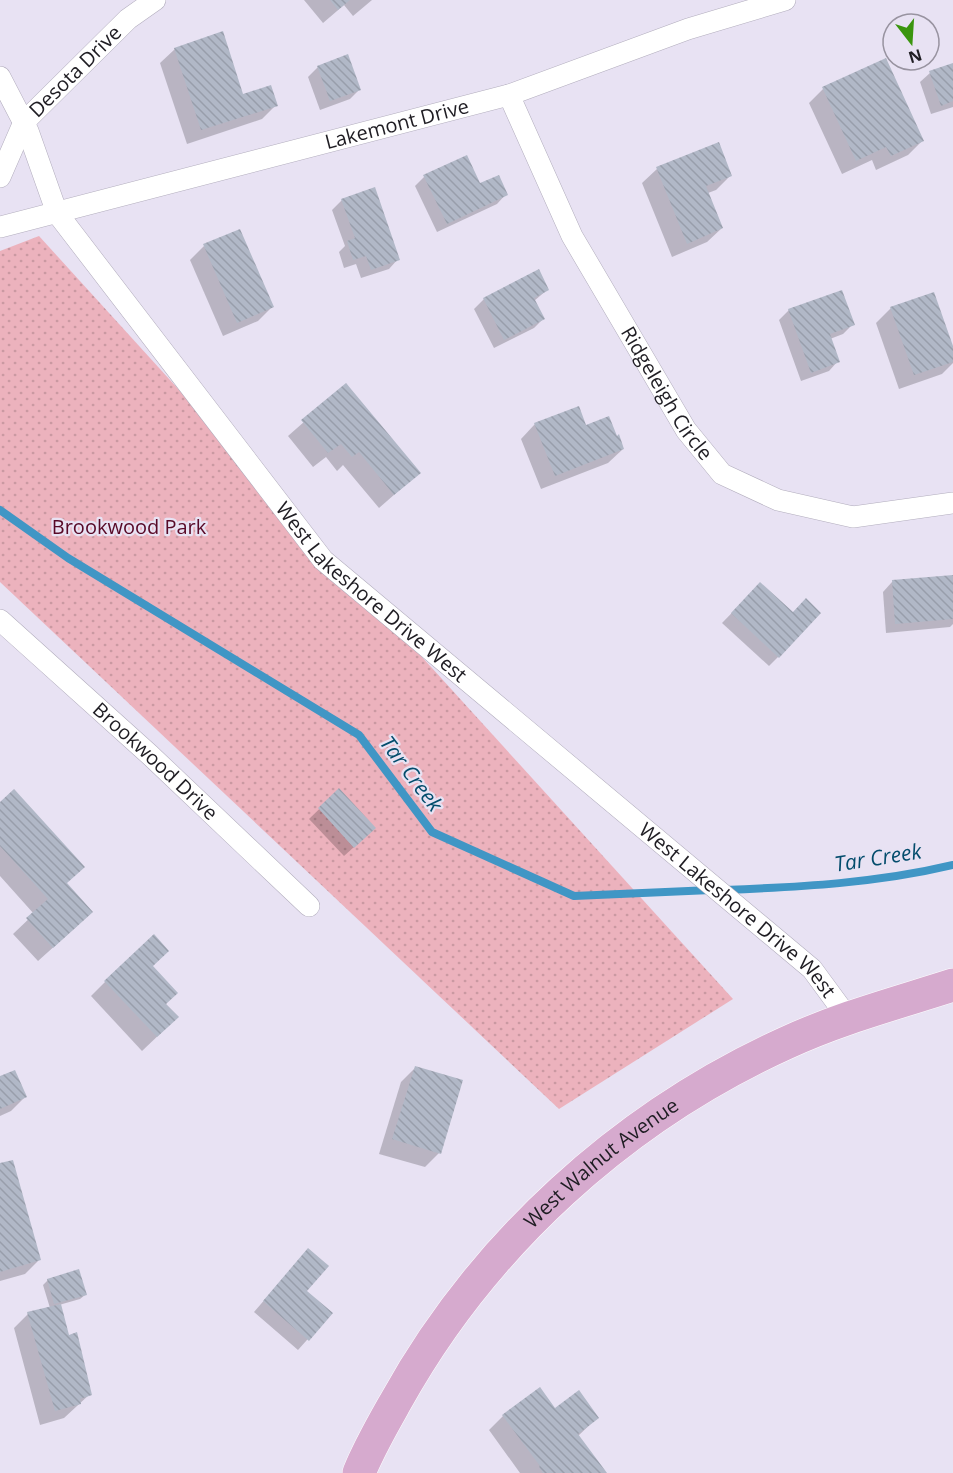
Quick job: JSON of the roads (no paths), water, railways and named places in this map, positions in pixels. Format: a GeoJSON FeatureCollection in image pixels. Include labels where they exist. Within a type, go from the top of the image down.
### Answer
{"type":"FeatureCollection","features":[{"type":"Feature","properties":{"kind":"main road","name":"West Walnut Avenue"},"geometry":{"type":"LineString","coordinates":[[359,1473],[367,1453],[426,1348],[453,1311],[495,1260],[565,1187],[610,1149],[665,1109],[728,1071],[786,1042],[848,1018],[953,985]]}},
{"type":"Feature","properties":{"kind":"street","name":"Desota Drive"},"geometry":{"type":"LineString","coordinates":[[24,122],[128,19],[155,0]]}},
{"type":"Feature","properties":{"kind":"street","name":"Lakemont Drive"},"geometry":{"type":"LineString","coordinates":[[0,227],[509,95],[688,28],[785,0]]}},
{"type":"Feature","properties":{"kind":"street","name":"West Lakeshore Drive West"},"geometry":{"type":"LineString","coordinates":[[0,77],[24,122],[57,213],[324,560],[812,969],[848,1018]]}},
{"type":"Feature","properties":{"kind":"street","name":"Ridgeleigh Circle"},"geometry":{"type":"LineString","coordinates":[[509,95],[572,236],[686,430],[722,474],[778,500],[853,517],[953,503]]}},
{"type":"Feature","properties":{"kind":"street"},"geometry":{"type":"LineString","coordinates":[[0,177],[24,122]]}},
{"type":"Feature","properties":{"kind":"street","name":"Brookwood Drive"},"geometry":{"type":"LineString","coordinates":[[0,620],[150,755],[309,906]]}},
{"type":"Feature","properties":{"kind":"waterway","name":"Tar Creek"},"geometry":{"type":"LineString","coordinates":[[0,510],[68,558],[359,735],[432,832],[574,896],[711,890]]}},
{"type":"Feature","properties":{"kind":"waterway","name":"Tar Creek"},"geometry":{"type":"LineString","coordinates":[[724,890],[811,886],[868,880],[953,865]]}},
{"type":"Feature","properties":{"kind":"park label","name":"Brookwood Park"},"geometry":{"type":"Point","coordinates":[129,527]}}]}
